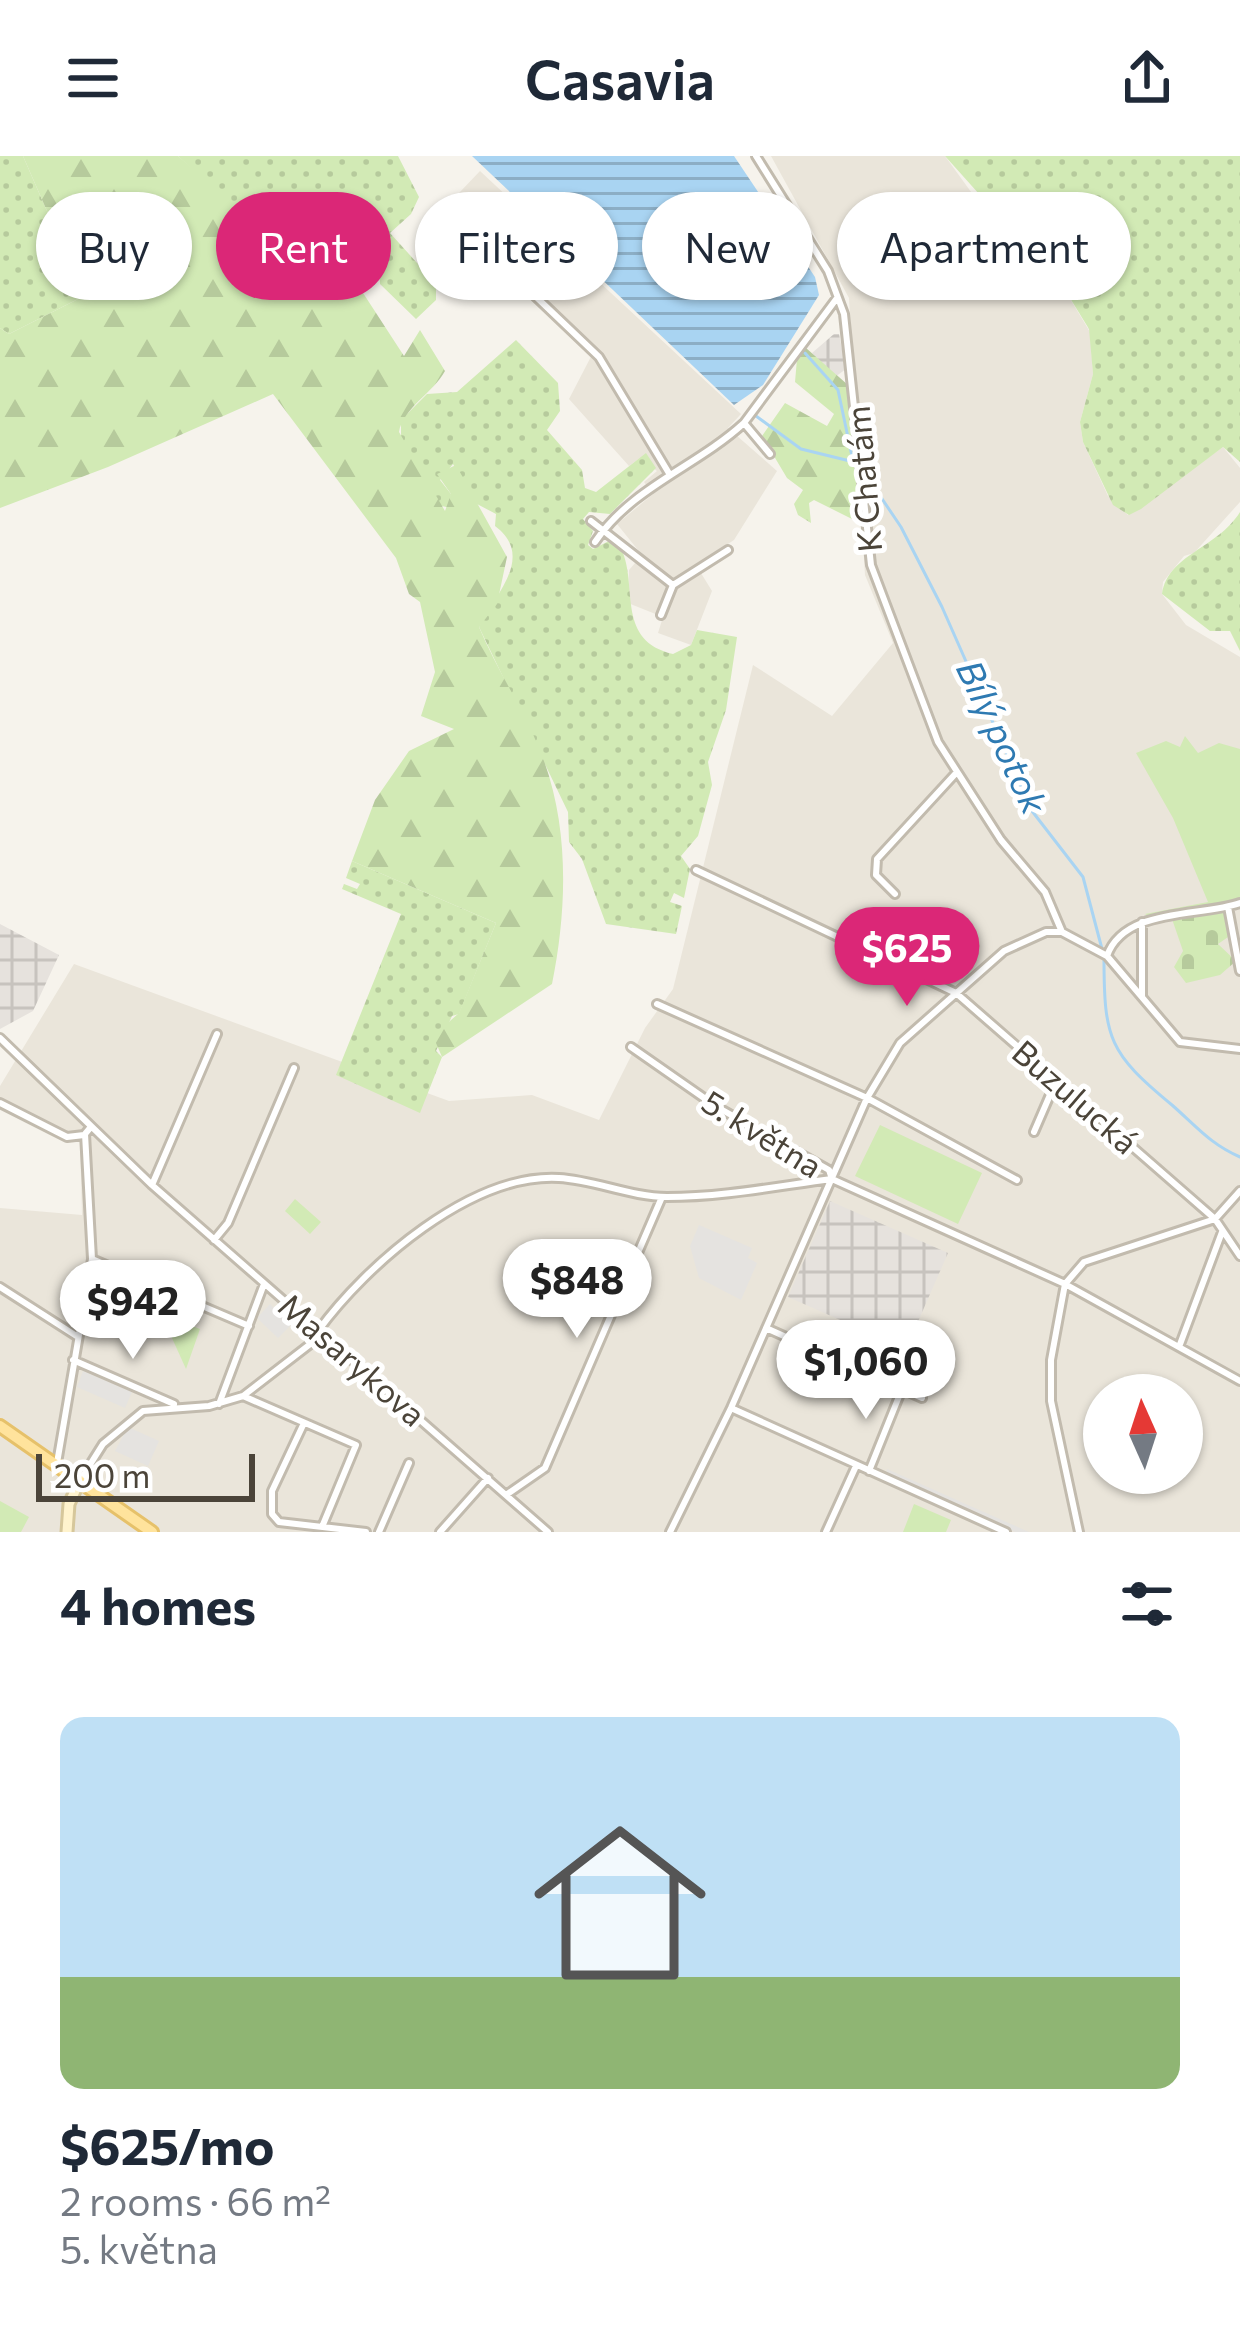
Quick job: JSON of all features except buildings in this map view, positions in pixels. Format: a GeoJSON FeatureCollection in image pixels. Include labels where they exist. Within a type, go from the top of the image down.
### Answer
{"type":"FeatureCollection","features":[{"type":"Feature","properties":{"kind":"main road"},"geometry":{"type":"LineString","coordinates":[[0,1426],[152,1532]]}},
{"type":"Feature","properties":{"kind":"street","name":"K Chatám"},"geometry":{"type":"LineString","coordinates":[[757,156],[828,271],[837,298]]}},
{"type":"Feature","properties":{"kind":"street"},"geometry":{"type":"LineString","coordinates":[[595,542],[630,501],[744,423],[837,298]]}},
{"type":"Feature","properties":{"kind":"street"},"geometry":{"type":"LineString","coordinates":[[539,300],[599,357],[670,476]]}},
{"type":"Feature","properties":{"kind":"street","name":"K Chatám"},"geometry":{"type":"LineString","coordinates":[[838,300],[844,314],[872,566],[938,742],[1001,840],[1045,892],[1062,932]]}},
{"type":"Feature","properties":{"kind":"street"},"geometry":{"type":"LineString","coordinates":[[744,423],[770,454]]}},
{"type":"Feature","properties":{"kind":"street"},"geometry":{"type":"LineString","coordinates":[[591,521],[673,585]]}},
{"type":"Feature","properties":{"kind":"street"},"geometry":{"type":"LineString","coordinates":[[661,615],[673,585],[728,550]]}},
{"type":"Feature","properties":{"kind":"street"},"geometry":{"type":"LineString","coordinates":[[895,894],[876,875],[877,859],[957,772]]}},
{"type":"Feature","properties":{"kind":"street","name":"Buzulucká"},"geometry":{"type":"LineString","coordinates":[[696,870],[956,993],[1215,1219],[1240,1256]]}},
{"type":"Feature","properties":{"kind":"street"},"geometry":{"type":"LineString","coordinates":[[1103,954],[1142,922],[1240,903]]}},
{"type":"Feature","properties":{"kind":"street"},"geometry":{"type":"LineString","coordinates":[[1228,907],[1240,971]]}},
{"type":"Feature","properties":{"kind":"street"},"geometry":{"type":"LineString","coordinates":[[1142,922],[1142,996]]}},
{"type":"Feature","properties":{"kind":"street"},"geometry":{"type":"LineString","coordinates":[[1062,932],[1103,954],[1180,1042],[1240,1049]]}},
{"type":"Feature","properties":{"kind":"street","name":"5. května"},"geometry":{"type":"LineString","coordinates":[[832,1178],[893,1051],[1018,943],[1062,932]]}},
{"type":"Feature","properties":{"kind":"street"},"geometry":{"type":"LineString","coordinates":[[657,1004],[867,1097],[1017,1180]]}},
{"type":"Feature","properties":{"kind":"street"},"geometry":{"type":"LineString","coordinates":[[152,1185],[217,1034]]}},
{"type":"Feature","properties":{"kind":"street","name":"Masarykova"},"geometry":{"type":"LineString","coordinates":[[0,1038],[88,1131],[548,1532]]}},
{"type":"Feature","properties":{"kind":"street","name":"5. května"},"geometry":{"type":"LineString","coordinates":[[631,1047],[717,1107],[829,1170],[832,1178]]}},
{"type":"Feature","properties":{"kind":"street"},"geometry":{"type":"LineString","coordinates":[[214,1240],[228,1223],[294,1068]]}},
{"type":"Feature","properties":{"kind":"street"},"geometry":{"type":"LineString","coordinates":[[1034,1132],[1056,1081]]}},
{"type":"Feature","properties":{"kind":"street"},"geometry":{"type":"LineString","coordinates":[[0,1103],[67,1137],[88,1131],[92,1258],[57,1463]]}},
{"type":"Feature","properties":{"kind":"street"},"geometry":{"type":"LineString","coordinates":[[68,1532],[69,1504],[80,1479],[103,1444],[128,1420],[143,1411],[219,1404],[243,1396],[320,1333],[379,1264],[444,1215],[512,1185],[559,1178],[662,1197],[832,1178],[1065,1283],[1240,1381]]}},
{"type":"Feature","properties":{"kind":"street"},"geometry":{"type":"LineString","coordinates":[[670,1532],[731,1408],[832,1178]]}},
{"type":"Feature","properties":{"kind":"street"},"geometry":{"type":"LineString","coordinates":[[1079,1532],[1051,1400],[1051,1360],[1065,1283],[1084,1262],[1215,1219],[1240,1191]]}},
{"type":"Feature","properties":{"kind":"street"},"geometry":{"type":"LineString","coordinates":[[506,1495],[545,1468],[662,1197]]}},
{"type":"Feature","properties":{"kind":"street"},"geometry":{"type":"LineString","coordinates":[[1179,1347],[1222,1230]]}},
{"type":"Feature","properties":{"kind":"street"},"geometry":{"type":"LineString","coordinates":[[92,1258],[249,1326]]}},
{"type":"Feature","properties":{"kind":"street"},"geometry":{"type":"LineString","coordinates":[[219,1404],[264,1284]]}},
{"type":"Feature","properties":{"kind":"street"},"geometry":{"type":"LineString","coordinates":[[0,1286],[78,1337]]}},
{"type":"Feature","properties":{"kind":"street"},"geometry":{"type":"LineString","coordinates":[[766,1328],[922,1398]]}},
{"type":"Feature","properties":{"kind":"street"},"geometry":{"type":"LineString","coordinates":[[73,1360],[178,1406]]}},
{"type":"Feature","properties":{"kind":"street"},"geometry":{"type":"LineString","coordinates":[[868,1471],[902,1389]]}},
{"type":"Feature","properties":{"kind":"street"},"geometry":{"type":"LineString","coordinates":[[243,1396],[356,1445],[322,1527]]}},
{"type":"Feature","properties":{"kind":"street"},"geometry":{"type":"LineString","coordinates":[[731,1408],[1006,1532]]}},
{"type":"Feature","properties":{"kind":"street"},"geometry":{"type":"LineString","coordinates":[[304,1423],[270,1502],[279,1522],[366,1532]]}},
{"type":"Feature","properties":{"kind":"street"},"geometry":{"type":"LineString","coordinates":[[380,1532],[409,1462]]}},
{"type":"Feature","properties":{"kind":"street"},"geometry":{"type":"LineString","coordinates":[[826,1532],[856,1466]]}},
{"type":"Feature","properties":{"kind":"street"},"geometry":{"type":"LineString","coordinates":[[440,1532],[488,1478]]}},
{"type":"Feature","properties":{"kind":"shaded area"},"geometry":{"type":"Polygon","coordinates":[[[771,156],[945,156],[971,192],[837,192],[837,276],[813,232],[813,192],[791,192],[771,156]]]}},
{"type":"Feature","properties":{"kind":"shaded area"},"geometry":{"type":"Polygon","coordinates":[[[480,171],[503,192],[460,192],[480,171]]]}},
{"type":"Feature","properties":{"kind":"shaded area"},"geometry":{"type":"Polygon","coordinates":[[[618,299],[741,414],[728,428],[777,471],[734,540],[696,565],[712,591],[691,645],[658,633],[663,617],[628,603],[629,570],[642,555],[617,524],[653,494],[644,482],[657,471],[640,458],[629,466],[569,399],[596,347],[547,300],[618,299]]]}},
{"type":"Feature","properties":{"kind":"shaded area"},"geometry":{"type":"Polygon","coordinates":[[[849,300],[1071,300],[1090,332],[1093,374],[1080,422],[1083,442],[1108,496],[1128,515],[1223,447],[1240,468],[1240,502],[1194,553],[1184,556],[1163,582],[1162,594],[1186,625],[1240,657],[1240,1532],[0,1532],[0,1208],[82,1215],[80,1140],[0,1099],[0,1086],[74,964],[449,1101],[532,1095],[599,1120],[645,1028],[673,989],[753,665],[832,716],[893,643],[865,575],[849,300]]]}},
{"type":"Feature","properties":{"kind":"shaded area"},"geometry":{"type":"Polygon","coordinates":[[[839,334],[846,369],[835,377],[812,353],[839,334]]]}},
{"type":"Feature","properties":{"kind":"shaded area"},"geometry":{"type":"Polygon","coordinates":[[[0,924],[59,955],[33,1011],[0,1029],[0,924]]]}},
{"type":"Feature","properties":{"kind":"shaded area"},"geometry":{"type":"Polygon","coordinates":[[[830,1201],[948,1253],[906,1349],[788,1297],[830,1201]]]}},
{"type":"Feature","properties":{"kind":"shaded area"},"geometry":{"type":"Polygon","coordinates":[[[699,1225],[752,1248],[748,1258],[757,1263],[741,1300],[699,1278],[690,1246],[699,1225]]]}},
{"type":"Feature","properties":{"kind":"shaded area"},"geometry":{"type":"Polygon","coordinates":[[[270,1304],[291,1325],[278,1338],[257,1318],[270,1304]]]}},
{"type":"Feature","properties":{"kind":"shaded area"},"geometry":{"type":"Polygon","coordinates":[[[83,1371],[132,1392],[125,1408],[77,1387],[83,1371]]]}},
{"type":"Feature","properties":{"kind":"shaded area"},"geometry":{"type":"Polygon","coordinates":[[[128,1427],[159,1441],[148,1466],[115,1451],[128,1427]]]}},
{"type":"Feature","properties":{"kind":"shaded area"},"geometry":{"type":"Polygon","coordinates":[[[887,1469],[1029,1532],[1015,1532],[886,1474],[887,1469]]]}},
{"type":"Feature","properties":{"kind":"green space"},"geometry":{"type":"Polygon","coordinates":[[[0,156],[23,156],[39,192],[36,300],[76,300],[9,334],[0,328],[0,156]]]}},
{"type":"Feature","properties":{"kind":"green space"},"geometry":{"type":"Polygon","coordinates":[[[23,156],[178,156],[220,192],[216,192],[216,300],[368,300],[404,356],[420,330],[445,371],[406,415],[399,432],[445,511],[451,494],[437,474],[456,465],[507,557],[497,604],[479,627],[527,721],[550,781],[561,839],[563,898],[552,984],[442,1057],[433,1036],[459,1013],[496,923],[352,861],[375,800],[409,751],[454,729],[421,716],[435,672],[420,602],[409,594],[396,558],[273,394],[108,467],[0,508],[0,328],[9,334],[76,300],[192,300],[192,192],[39,192],[23,156]]]}},
{"type":"Feature","properties":{"kind":"green space"},"geometry":{"type":"Polygon","coordinates":[[[178,156],[398,156],[416,192],[411,214],[391,232],[391,192],[217,192],[178,156]]]}},
{"type":"Feature","properties":{"kind":"green space"},"geometry":{"type":"Polygon","coordinates":[[[945,156],[1240,156],[1240,462],[1223,447],[1141,509],[1129,515],[1113,505],[1083,442],[1080,422],[1093,374],[1089,329],[1071,300],[1131,300],[1131,192],[977,192],[945,156]]]}},
{"type":"Feature","properties":{"kind":"green space"},"geometry":{"type":"Polygon","coordinates":[[[391,234],[415,261],[415,300],[436,300],[416,319],[391,295],[391,234]]]}},
{"type":"Feature","properties":{"kind":"green space"},"geometry":{"type":"Polygon","coordinates":[[[516,340],[558,383],[560,411],[547,430],[582,470],[585,488],[596,492],[646,453],[656,468],[610,514],[589,512],[583,519],[593,531],[588,545],[593,549],[609,541],[623,553],[632,612],[644,638],[673,654],[691,645],[697,630],[737,637],[726,710],[708,762],[712,785],[698,836],[681,856],[690,869],[684,898],[674,893],[670,902],[682,906],[676,934],[606,924],[582,859],[569,842],[568,812],[479,627],[512,565],[507,538],[495,526],[496,514],[477,504],[453,464],[440,480],[451,494],[450,508],[438,505],[401,439],[401,420],[427,394],[457,392],[516,340]]]}},
{"type":"Feature","properties":{"kind":"green space"},"geometry":{"type":"Polygon","coordinates":[[[806,348],[848,385],[860,522],[859,516],[852,519],[814,500],[809,503],[811,523],[798,515],[794,504],[803,490],[787,478],[762,436],[785,403],[827,426],[834,414],[795,382],[797,359],[806,348]]]}},
{"type":"Feature","properties":{"kind":"green space"},"geometry":{"type":"Polygon","coordinates":[[[1240,512],[1240,651],[1230,631],[1210,631],[1162,594],[1173,570],[1219,535],[1240,512]]]}},
{"type":"Feature","properties":{"kind":"green space"},"geometry":{"type":"Polygon","coordinates":[[[1185,736],[1198,753],[1219,743],[1240,749],[1240,900],[1150,917],[1145,914],[1208,902],[1173,818],[1136,753],[1166,741],[1180,747],[1185,736]]]}},
{"type":"Feature","properties":{"kind":"green space"},"geometry":{"type":"Polygon","coordinates":[[[352,861],[496,923],[459,1014],[452,1016],[436,1051],[442,1057],[420,1113],[336,1075],[401,914],[342,889],[344,884],[357,889],[360,884],[346,878],[352,861]]]}},
{"type":"Feature","properties":{"kind":"green space"},"geometry":{"type":"Polygon","coordinates":[[[1227,909],[1231,935],[1218,944],[1236,961],[1220,975],[1186,983],[1174,967],[1183,951],[1172,919],[1227,909]]]}},
{"type":"Feature","properties":{"kind":"green space"},"geometry":{"type":"Polygon","coordinates":[[[880,1125],[982,1173],[958,1224],[855,1176],[880,1125]]]}},
{"type":"Feature","properties":{"kind":"green space"},"geometry":{"type":"Polygon","coordinates":[[[295,1199],[321,1222],[310,1234],[285,1211],[295,1199]]]}},
{"type":"Feature","properties":{"kind":"green space"},"geometry":{"type":"Polygon","coordinates":[[[170,1318],[200,1329],[186,1369],[167,1327],[170,1318]]]}},
{"type":"Feature","properties":{"kind":"green space"},"geometry":{"type":"Polygon","coordinates":[[[0,1501],[29,1517],[21,1532],[0,1532],[0,1501]]]}},
{"type":"Feature","properties":{"kind":"green space"},"geometry":{"type":"Polygon","coordinates":[[[914,1504],[951,1520],[946,1532],[903,1532],[914,1504]]]}},
{"type":"Feature","properties":{"kind":"water"},"geometry":{"type":"Polygon","coordinates":[[[472,156],[734,156],[758,192],[642,192],[642,300],[813,300],[813,274],[819,295],[763,385],[734,405],[618,295],[618,192],[510,192],[472,156]]]}},
{"type":"Feature","properties":{"kind":"waterway","name":"Bílý potok"},"geometry":{"type":"LineString","coordinates":[[805,353],[838,390],[853,461],[858,465]]}},
{"type":"Feature","properties":{"kind":"waterway"},"geometry":{"type":"LineString","coordinates":[[756,416],[801,449],[850,461]]}},
{"type":"Feature","properties":{"kind":"waterway","name":"Bílý potok"},"geometry":{"type":"LineString","coordinates":[[870,481],[901,527],[942,607],[1032,811],[1083,877],[1102,949]]}},
{"type":"Feature","properties":{"kind":"waterway","name":"Bílý potok"},"geometry":{"type":"LineString","coordinates":[[1104,958],[1109,1026],[1123,1057],[1204,1134],[1240,1157]]}}]}
